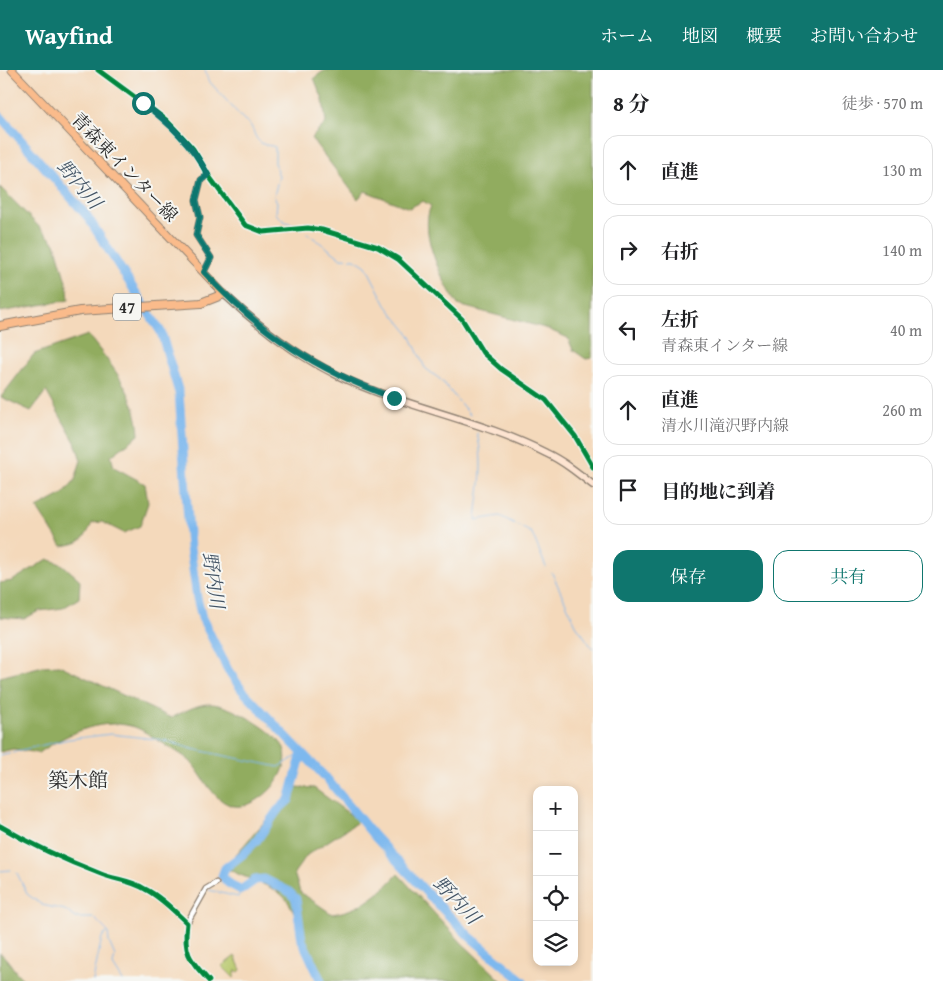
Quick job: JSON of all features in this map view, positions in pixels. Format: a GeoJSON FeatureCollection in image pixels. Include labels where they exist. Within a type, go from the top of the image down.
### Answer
{"type":"FeatureCollection","features":[{"type":"Feature","properties":{"kind":"highway","name":"47"},"geometry":{"type":"LineString","coordinates":[[0,326],[80,311],[206,302],[224,294]]}},
{"type":"Feature","properties":{"kind":"main road","name":"青森東インター線"},"geometry":{"type":"LineString","coordinates":[[12,70],[224,294]]}},
{"type":"Feature","properties":{"kind":"main road"},"geometry":{"type":"LineString","coordinates":[[224,294],[279,340],[307,359],[338,375],[394,398],[520,440],[560,461],[593,485]]}},
{"type":"Feature","properties":{"kind":"street"},"geometry":{"type":"LineString","coordinates":[[98,70],[166,120],[193,148],[208,175],[245,225],[252,229],[272,232],[308,228],[322,230],[378,247],[398,259],[462,319],[483,353],[501,369],[546,400],[575,436],[593,467]]}},
{"type":"Feature","properties":{"kind":"street"},"geometry":{"type":"LineString","coordinates":[[204,272],[211,258],[196,235],[200,217],[196,200],[201,180],[208,175]]}},
{"type":"Feature","properties":{"kind":"street"},"geometry":{"type":"LineString","coordinates":[[0,826],[22,840],[73,863],[108,877],[130,881],[144,888],[187,923]]}},
{"type":"Feature","properties":{"kind":"street"},"geometry":{"type":"LineString","coordinates":[[209,981],[192,960],[184,945],[187,923],[206,889],[216,883]]}},
{"type":"Feature","properties":{"kind":"green space"},"geometry":{"type":"Polygon","coordinates":[[[325,70],[593,70],[592,358],[586,359],[573,350],[568,338],[545,328],[458,305],[439,271],[430,243],[428,217],[431,206],[423,201],[409,208],[365,191],[358,199],[311,138],[326,123],[323,100],[314,78],[325,70]]]}},
{"type":"Feature","properties":{"kind":"green space"},"geometry":{"type":"Polygon","coordinates":[[[0,187],[55,243],[68,289],[69,300],[0,312],[0,187]]]}},
{"type":"Feature","properties":{"kind":"green space"},"geometry":{"type":"Polygon","coordinates":[[[88,335],[122,381],[134,406],[137,420],[139,435],[111,456],[114,467],[145,484],[148,503],[140,526],[124,533],[102,522],[92,523],[87,534],[81,540],[74,544],[62,546],[37,508],[63,494],[75,480],[81,460],[75,442],[46,391],[31,411],[1,397],[34,354],[88,335]]]}},
{"type":"Feature","properties":{"kind":"green space"},"geometry":{"type":"Polygon","coordinates":[[[48,559],[63,565],[80,580],[79,598],[63,608],[39,611],[24,619],[0,617],[0,583],[12,581],[48,559]]]}},
{"type":"Feature","properties":{"kind":"green space"},"geometry":{"type":"Polygon","coordinates":[[[59,665],[171,718],[206,704],[219,705],[240,713],[272,734],[279,741],[284,748],[286,758],[284,768],[272,788],[263,796],[243,806],[234,806],[214,794],[190,761],[146,733],[131,726],[107,724],[94,726],[71,734],[39,753],[13,749],[0,752],[0,677],[43,666],[59,665]]]}},
{"type":"Feature","properties":{"kind":"green space"},"geometry":{"type":"Polygon","coordinates":[[[295,787],[314,788],[359,821],[307,855],[294,873],[300,892],[332,914],[360,905],[384,889],[398,874],[462,943],[502,981],[321,981],[311,963],[292,907],[286,899],[274,889],[228,869],[231,860],[295,787]]]}},
{"type":"Feature","properties":{"kind":"green space"},"geometry":{"type":"Polygon","coordinates":[[[0,953],[18,975],[26,981],[0,981],[0,953]]]}},
{"type":"Feature","properties":{"kind":"green space"},"geometry":{"type":"Polygon","coordinates":[[[235,956],[241,970],[239,972],[236,970],[234,978],[222,966],[235,956]]]}},
{"type":"Feature","properties":{"kind":"waterway"},"geometry":{"type":"LineString","coordinates":[[205,70],[208,80],[244,120],[248,122],[257,140],[263,144],[275,147],[275,165],[279,176],[274,196],[277,202],[276,214],[284,221],[296,226]]}},
{"type":"Feature","properties":{"kind":"waterway","name":"野内川"},"geometry":{"type":"LineString","coordinates":[[0,116],[87,216],[161,332],[179,393],[190,548],[197,598],[202,618],[228,670],[242,690],[328,780],[374,836],[427,893],[469,936],[523,981]]}},
{"type":"Feature","properties":{"kind":"waterway"},"geometry":{"type":"LineString","coordinates":[[307,233],[341,258],[355,259],[366,266],[386,305],[410,335],[425,368],[441,380],[470,415]]}},
{"type":"Feature","properties":{"kind":"waterway"},"geometry":{"type":"LineString","coordinates":[[477,433],[481,466],[476,520],[500,516],[532,533],[546,567]]}},
{"type":"Feature","properties":{"kind":"waterway"},"geometry":{"type":"LineString","coordinates":[[552,573],[576,625],[593,649]]}},
{"type":"Feature","properties":{"kind":"waterway"},"geometry":{"type":"LineString","coordinates":[[0,755],[69,739],[111,734],[164,740],[192,749],[279,767],[302,753]]}},
{"type":"Feature","properties":{"kind":"waterway"},"geometry":{"type":"LineString","coordinates":[[302,753],[289,800],[277,811],[257,840],[225,868],[222,876],[228,883],[241,890],[255,880],[264,879],[288,891],[296,899],[302,940],[321,981]]}},
{"type":"Feature","properties":{"kind":"waterway"},"geometry":{"type":"LineString","coordinates":[[0,871],[11,870]]}},
{"type":"Feature","properties":{"kind":"waterway"},"geometry":{"type":"LineString","coordinates":[[17,873],[27,894],[42,905],[65,910],[76,918],[94,918],[108,932],[109,942],[115,956],[113,965],[123,981]]}},
{"type":"Feature","properties":{"kind":"waterway"},"geometry":{"type":"LineString","coordinates":[[209,890],[238,897],[241,890]]}},
{"type":"Feature","properties":{"kind":"waterway"},"geometry":{"type":"LineString","coordinates":[[93,981],[102,937],[107,933]]}},
{"type":"Feature","properties":{"kind":"cycle path"},"geometry":{"type":"LineString","coordinates":[[98,70],[166,120],[193,149],[208,175],[245,225],[263,232],[308,228],[322,230],[378,247],[398,259],[462,319],[483,353],[501,369],[546,400],[575,436],[593,467]]}},
{"type":"Feature","properties":{"kind":"cycle path"},"geometry":{"type":"LineString","coordinates":[[0,826],[24,840],[63,858],[101,874],[140,886],[167,904],[187,923],[186,942],[189,955],[209,981]]}},
{"type":"Feature","properties":{"kind":"district","name":"築木館"},"geometry":{"type":"Point","coordinates":[78,779]}},
{"type":"Feature","properties":{"kind":"route"},"geometry":{"type":"LineString","coordinates":[[143,103],[166,120],[193,148],[208,175],[201,180],[196,200],[200,217],[196,235],[211,258],[204,272],[247,316],[307,359],[338,375],[394,398]]}}]}
